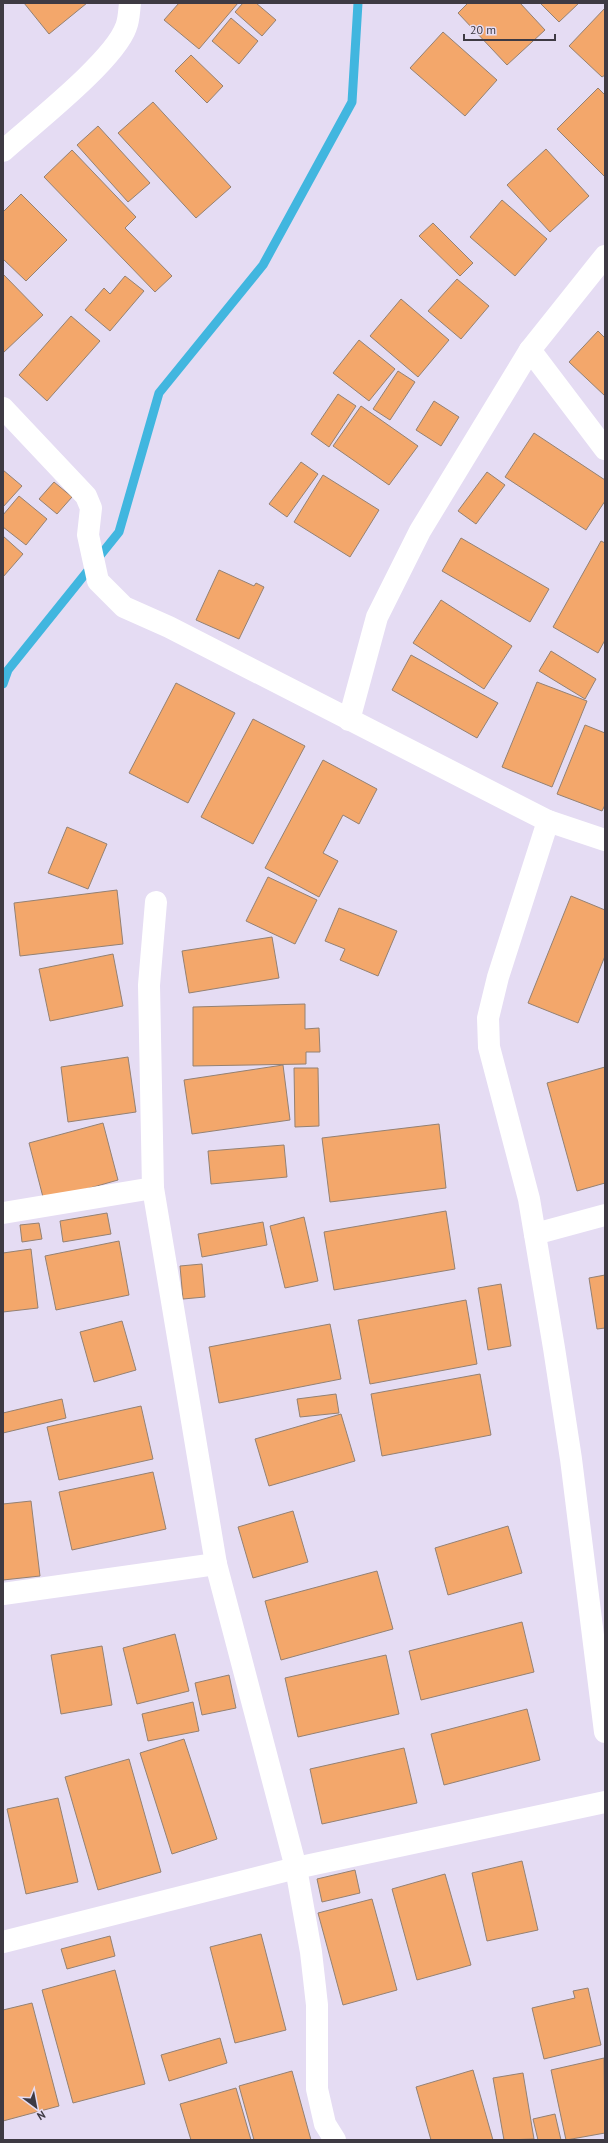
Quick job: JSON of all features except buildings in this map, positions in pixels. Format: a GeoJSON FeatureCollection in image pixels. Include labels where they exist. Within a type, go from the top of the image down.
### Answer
{"type":"FeatureCollection","features":[{"type":"Feature","properties":{"kind":"street"},"geometry":{"type":"LineString","coordinates":[[3,150],[92,71],[118,42],[126,27],[130,3]]}},
{"type":"Feature","properties":{"kind":"street"},"geometry":{"type":"LineString","coordinates":[[349,720],[377,617],[420,531],[530,350],[605,256]]}},
{"type":"Feature","properties":{"kind":"street"},"geometry":{"type":"LineString","coordinates":[[530,350],[605,449]]}},
{"type":"Feature","properties":{"kind":"street"},"geometry":{"type":"LineString","coordinates":[[3,408],[86,496],[91,508],[88,535],[98,582],[124,607],[169,627],[548,821],[605,840]]}},
{"type":"Feature","properties":{"kind":"street"},"geometry":{"type":"LineString","coordinates":[[548,821],[511,934],[488,1018],[489,1047],[529,1199],[535,1234],[571,1459],[605,1732]]}},
{"type":"Feature","properties":{"kind":"street"},"geometry":{"type":"LineString","coordinates":[[156,902],[149,985],[153,1188],[216,1564],[296,1868],[311,1952],[317,2005],[316,2089],[325,2124],[335,2140]]}},
{"type":"Feature","properties":{"kind":"street"},"geometry":{"type":"LineString","coordinates":[[3,1213],[153,1188]]}},
{"type":"Feature","properties":{"kind":"street"},"geometry":{"type":"LineString","coordinates":[[535,1234],[605,1215]]}},
{"type":"Feature","properties":{"kind":"street"},"geometry":{"type":"LineString","coordinates":[[3,1594],[216,1564]]}},
{"type":"Feature","properties":{"kind":"street"},"geometry":{"type":"LineString","coordinates":[[3,1942],[296,1868],[605,1802]]}},
{"type":"Feature","properties":{"kind":"waterway"},"geometry":{"type":"LineString","coordinates":[[3,684],[8,670],[119,532],[159,393],[263,265],[352,102],[358,3]]}}]}
